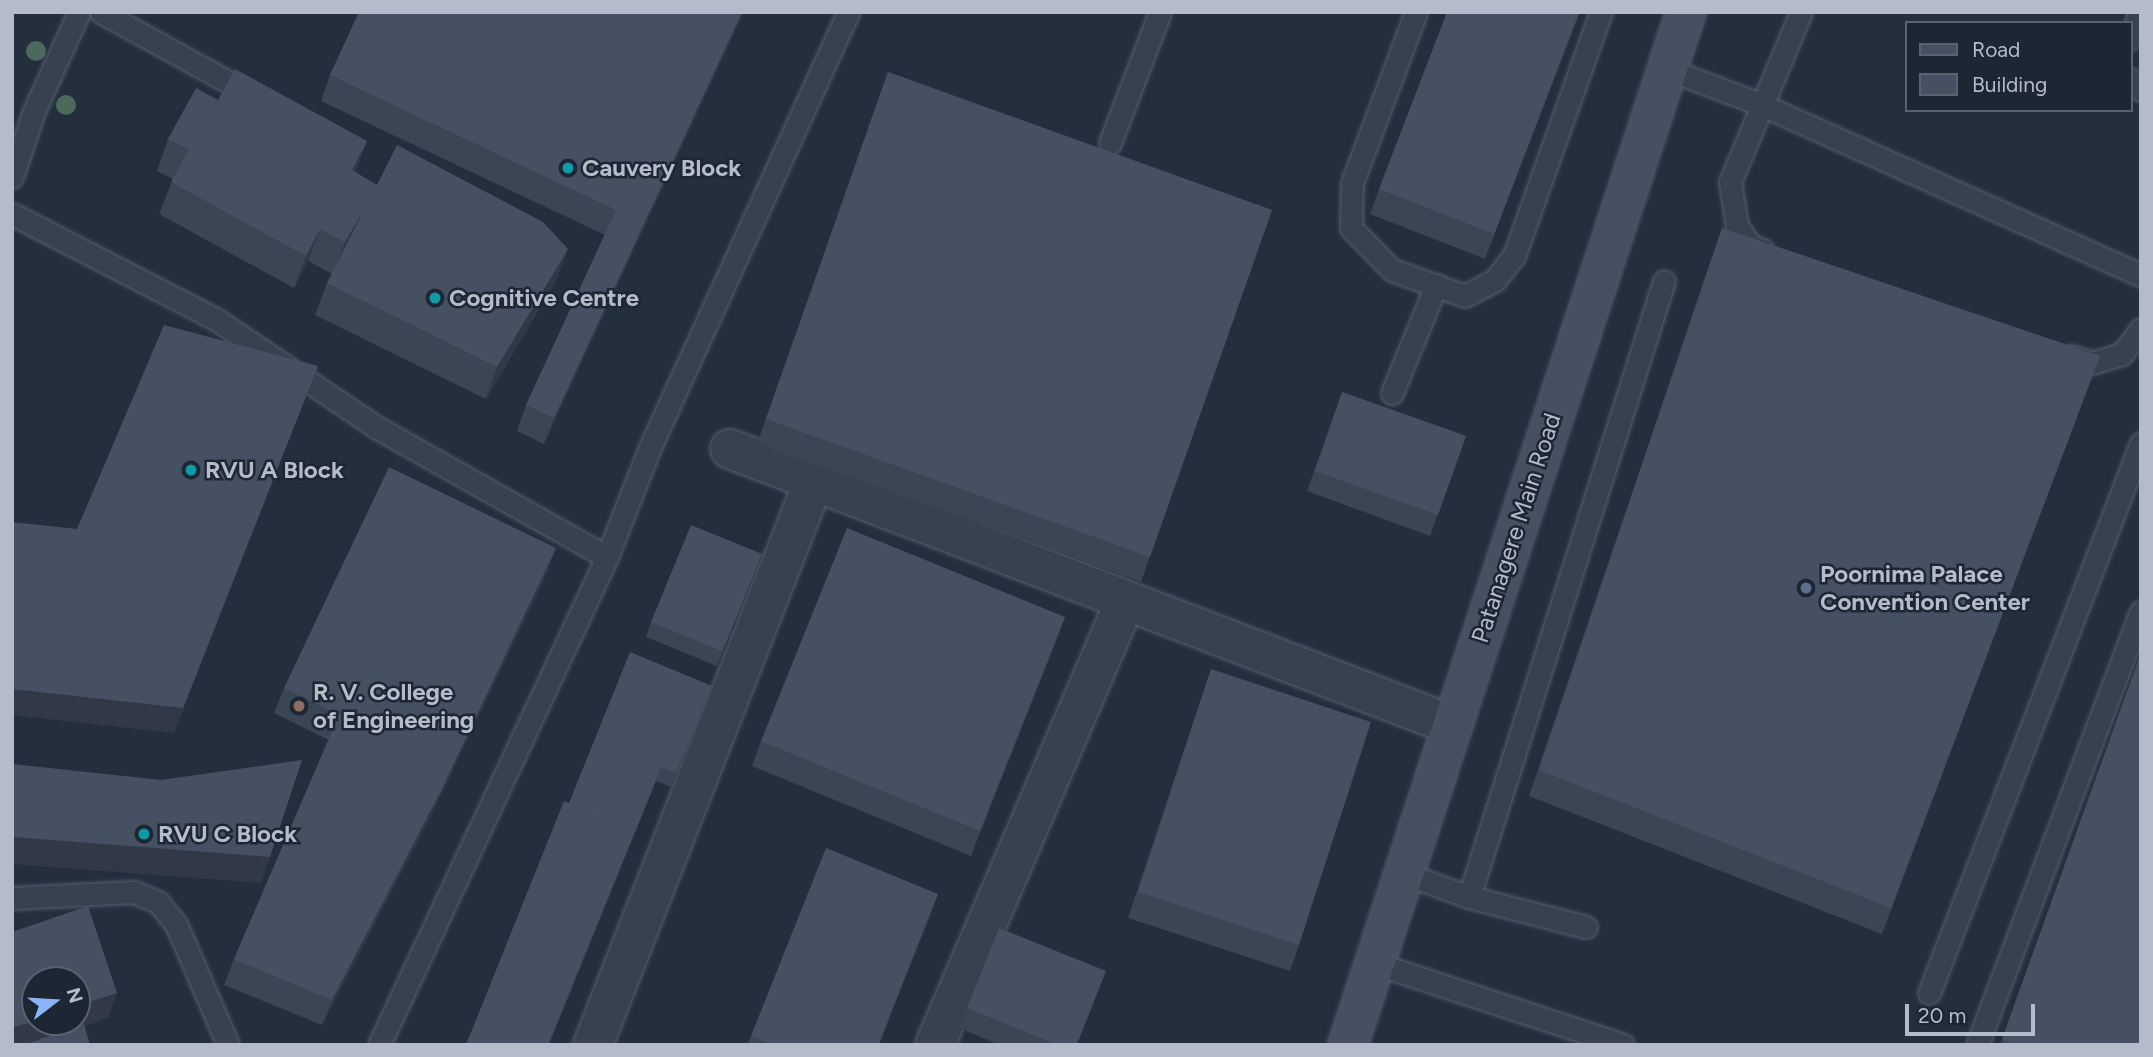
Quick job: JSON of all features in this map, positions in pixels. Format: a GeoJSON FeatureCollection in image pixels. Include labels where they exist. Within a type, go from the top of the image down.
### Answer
{"type":"FeatureCollection","features":[{"type":"Feature","properties":{"kind":"street","name":"Patanagere Main Road"},"geometry":{"type":"LineString","coordinates":[[1348,1045],[1686,12]]}},
{"type":"Feature","properties":{"kind":"street"},"geometry":{"type":"LineString","coordinates":[[730,449],[1451,725]]}},
{"type":"Feature","properties":{"kind":"street"},"geometry":{"type":"LineString","coordinates":[[593,1045],[814,481]]}},
{"type":"Feature","properties":{"kind":"street"},"geometry":{"type":"LineString","coordinates":[[935,1045],[1126,600]]}},
{"type":"Feature","properties":{"kind":"lane"},"geometry":{"type":"LineString","coordinates":[[12,177],[34,111],[79,12]]}},
{"type":"Feature","properties":{"kind":"lane"},"geometry":{"type":"LineString","coordinates":[[101,12],[272,106]]}},
{"type":"Feature","properties":{"kind":"lane"},"geometry":{"type":"LineString","coordinates":[[379,1045],[607,556],[651,445],[848,12]]}},
{"type":"Feature","properties":{"kind":"lane"},"geometry":{"type":"LineString","coordinates":[[1110,143],[1160,12]]}},
{"type":"Feature","properties":{"kind":"lane"},"geometry":{"type":"LineString","coordinates":[[1416,12],[1352,183],[1351,228],[1392,270],[1465,296],[1495,281],[1514,256],[1601,12]]}},
{"type":"Feature","properties":{"kind":"lane"},"geometry":{"type":"LineString","coordinates":[[1790,259],[1751,246],[1737,226],[1730,182],[1760,104],[1801,12]]}},
{"type":"Feature","properties":{"kind":"lane"},"geometry":{"type":"LineString","coordinates":[[2132,34],[2140,12]]}},
{"type":"Feature","properties":{"kind":"lane"},"geometry":{"type":"LineString","coordinates":[[1667,69],[1760,104],[2141,275]]}},
{"type":"Feature","properties":{"kind":"lane"},"geometry":{"type":"LineString","coordinates":[[12,214],[217,320],[376,427],[607,556]]}},
{"type":"Feature","properties":{"kind":"lane"},"geometry":{"type":"LineString","coordinates":[[1469,897],[1664,281]]}},
{"type":"Feature","properties":{"kind":"lane"},"geometry":{"type":"LineString","coordinates":[[1392,393],[1436,285]]}},
{"type":"Feature","properties":{"kind":"lane"},"geometry":{"type":"LineString","coordinates":[[2052,349],[2092,363],[2122,355],[2141,329]]}},
{"type":"Feature","properties":{"kind":"lane"},"geometry":{"type":"LineString","coordinates":[[1929,993],[2141,443]]}},
{"type":"Feature","properties":{"kind":"lane"},"geometry":{"type":"LineString","coordinates":[[1977,1045],[2141,612]]}},
{"type":"Feature","properties":{"kind":"lane"},"geometry":{"type":"LineString","coordinates":[[1403,873],[1469,897],[1586,927]]}},
{"type":"Feature","properties":{"kind":"lane"},"geometry":{"type":"LineString","coordinates":[[12,898],[134,892],[158,902],[176,924],[228,1045]]}},
{"type":"Feature","properties":{"kind":"lane"},"geometry":{"type":"LineString","coordinates":[[1374,963],[1623,1045]]}},
{"type":"Feature","properties":{"kind":"building","name":"Cauvery Block"},"geometry":{"type":"Polygon","coordinates":[[[359,12],[742,12],[554,418],[526,405],[616,210],[330,75],[359,12]]]}},
{"type":"Feature","properties":{"kind":"building"},"geometry":{"type":"Polygon","coordinates":[[[1447,12],[1579,12],[1494,234],[1379,189],[1447,12]]]}},
{"type":"Feature","properties":{"kind":"building"},"geometry":{"type":"Polygon","coordinates":[[[235,69],[367,141],[352,170],[377,185],[397,145],[543,222],[568,249],[497,367],[327,283],[366,206],[345,242],[320,229],[306,256],[171,182],[189,149],[168,139],[196,88],[218,100],[235,69]]]}},
{"type":"Feature","properties":{"kind":"building"},"geometry":{"type":"Polygon","coordinates":[[[888,72],[1272,210],[1150,557],[766,419],[888,72]]]}},
{"type":"Feature","properties":{"kind":"building","name":"Poornima Palace Convention Center"},"geometry":{"type":"Polygon","coordinates":[[[1722,228],[2100,356],[1891,908],[1539,770],[1722,228]]]}},
{"type":"Feature","properties":{"kind":"building","name":"RVU A Block"},"geometry":{"type":"Polygon","coordinates":[[[164,325],[318,366],[183,708],[12,689],[12,522],[77,529],[164,325]]]}},
{"type":"Feature","properties":{"kind":"building"},"geometry":{"type":"Polygon","coordinates":[[[1342,392],[1466,436],[1438,515],[1315,471],[1342,392]]]}},
{"type":"Feature","properties":{"kind":"building"},"geometry":{"type":"Polygon","coordinates":[[[389,467],[556,548],[441,791],[332,1000],[234,959],[339,715],[284,688],[389,467]]]}},
{"type":"Feature","properties":{"kind":"building"},"geometry":{"type":"Polygon","coordinates":[[[691,525],[762,554],[722,651],[651,622],[691,525]]]}},
{"type":"Feature","properties":{"kind":"building"},"geometry":{"type":"Polygon","coordinates":[[[847,528],[1065,617],[980,831],[761,741],[847,528]]]}},
{"type":"Feature","properties":{"kind":"building"},"geometry":{"type":"Polygon","coordinates":[[[630,652],[712,686],[676,773],[661,767],[631,842],[635,831],[569,803],[630,652]]]}},
{"type":"Feature","properties":{"kind":"building"},"geometry":{"type":"Polygon","coordinates":[[[2141,653],[2141,1045],[2018,1045],[2002,1039],[2141,653]]]}},
{"type":"Feature","properties":{"kind":"building"},"geometry":{"type":"Polygon","coordinates":[[[1211,669],[1371,722],[1299,945],[1138,892],[1211,669]]]}},
{"type":"Feature","properties":{"kind":"building","name":"RVU C Block"},"geometry":{"type":"Polygon","coordinates":[[[302,760],[270,857],[12,837],[12,764],[161,780],[302,760]]]}},
{"type":"Feature","properties":{"kind":"building"},"geometry":{"type":"Polygon","coordinates":[[[564,801],[635,831],[548,1045],[466,1045],[564,801]]]}},
{"type":"Feature","properties":{"kind":"building"},"geometry":{"type":"Polygon","coordinates":[[[826,848],[938,894],[878,1045],[773,1045],[751,1036],[826,848]]]}},
{"type":"Feature","properties":{"kind":"building"},"geometry":{"type":"Polygon","coordinates":[[[88,906],[117,993],[91,1001],[91,966],[21,966],[21,1025],[12,1028],[12,932],[88,906]]]}},
{"type":"Feature","properties":{"kind":"building"},"geometry":{"type":"Polygon","coordinates":[[[999,928],[1106,971],[1076,1045],[1058,1045],[967,1008],[999,928]]]}},
{"type":"Feature","properties":{"kind":"building"},"geometry":{"type":"Polygon","coordinates":[[[49,1036],[87,1036],[90,1045],[23,1045],[49,1036]]]}},
{"type":"Feature","properties":{"kind":"place","name":"Cauvery Block"},"geometry":{"type":"Point","coordinates":[568,168]}},
{"type":"Feature","properties":{"kind":"place","name":"Cognitive Centre"},"geometry":{"type":"Point","coordinates":[435,298]}},
{"type":"Feature","properties":{"kind":"place","name":"RVU A Block"},"geometry":{"type":"Point","coordinates":[191,470]}},
{"type":"Feature","properties":{"kind":"place","name":"Poornima Palace Convention Center"},"geometry":{"type":"Point","coordinates":[1806,588]}},
{"type":"Feature","properties":{"kind":"place","name":"R. V. College of Engineering"},"geometry":{"type":"Point","coordinates":[299,706]}},
{"type":"Feature","properties":{"kind":"place","name":"RVU C Block"},"geometry":{"type":"Point","coordinates":[144,834]}}]}
